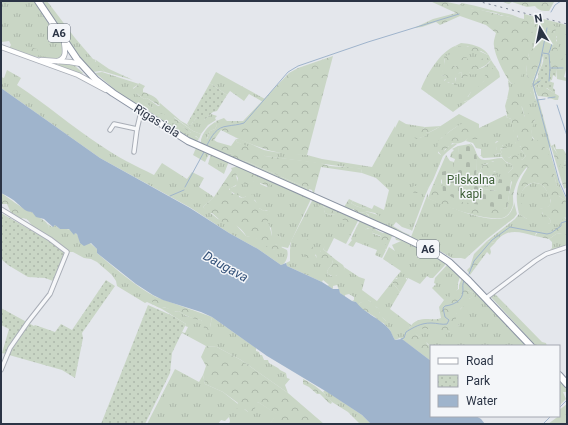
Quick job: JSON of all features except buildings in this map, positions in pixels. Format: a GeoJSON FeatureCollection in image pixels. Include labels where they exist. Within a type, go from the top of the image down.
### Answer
{"type":"FeatureCollection","features":[{"type":"Feature","properties":{"kind":"highway","name":"A6"},"geometry":{"type":"LineString","coordinates":[[38,1],[64,42],[81,64],[113,93]]}},
{"type":"Feature","properties":{"kind":"highway","name":"Rīgas iela"},"geometry":{"type":"LineString","coordinates":[[113,93],[192,143],[314,196],[434,252],[455,268],[486,298]]}},
{"type":"Feature","properties":{"kind":"highway","name":"A6"},"geometry":{"type":"LineString","coordinates":[[486,298],[530,345]]}},
{"type":"Feature","properties":{"kind":"highway"},"geometry":{"type":"LineString","coordinates":[[560,376],[567,384]]}},
{"type":"Feature","properties":{"kind":"main road"},"geometry":{"type":"LineString","coordinates":[[56,61],[61,60],[64,55],[64,42]]}},
{"type":"Feature","properties":{"kind":"main road","name":"Rīgas iela"},"geometry":{"type":"LineString","coordinates":[[1,47],[78,75],[113,93]]}},
{"type":"Feature","properties":{"kind":"main road"},"geometry":{"type":"LineString","coordinates":[[39,60],[81,64]]}},
{"type":"Feature","properties":{"kind":"main road"},"geometry":{"type":"LineString","coordinates":[[78,75],[84,75],[86,70]]}},
{"type":"Feature","properties":{"kind":"street"},"geometry":{"type":"LineString","coordinates":[[134,152],[136,129],[141,112]]}},
{"type":"Feature","properties":{"kind":"street"},"geometry":{"type":"LineString","coordinates":[[110,130],[114,124],[136,129]]}},
{"type":"Feature","properties":{"kind":"street"},"geometry":{"type":"LineString","coordinates":[[1,210],[50,239],[67,252],[50,294],[10,348],[1,370]]}},
{"type":"Feature","properties":{"kind":"street"},"geometry":{"type":"LineString","coordinates":[[486,298],[540,257],[555,250],[567,247]]}},
{"type":"Feature","properties":{"kind":"green space"},"geometry":{"type":"Polygon","coordinates":[[[1,1],[34,1],[63,46],[64,55],[58,60],[45,59],[9,48],[11,45],[9,41],[2,42],[1,45],[1,1]]]}},
{"type":"Feature","properties":{"kind":"green space"},"geometry":{"type":"Polygon","coordinates":[[[41,1],[47,1],[75,38],[105,72],[93,72],[85,64],[65,38],[41,1]]]}},
{"type":"Feature","properties":{"kind":"green space"},"geometry":{"type":"Polygon","coordinates":[[[430,1],[442,1],[466,6],[473,9],[535,23],[535,26],[531,29],[534,36],[531,39],[533,50],[528,54],[530,60],[535,57],[539,59],[532,84],[536,102],[531,99],[532,95],[530,92],[525,90],[523,83],[523,77],[528,78],[526,73],[527,65],[524,66],[519,80],[512,84],[503,72],[496,55],[494,40],[496,33],[486,25],[460,16],[440,25],[436,22],[414,28],[433,19],[456,13],[430,1]]]}},
{"type":"Feature","properties":{"kind":"green space"},"geometry":{"type":"Polygon","coordinates":[[[500,1],[554,2],[549,11],[543,11],[535,6],[527,7],[512,2],[509,4],[500,1]]]}},
{"type":"Feature","properties":{"kind":"green space"},"geometry":{"type":"Polygon","coordinates":[[[462,3],[511,14],[524,19],[524,14],[567,25],[567,70],[564,77],[567,78],[566,81],[557,79],[556,69],[562,70],[557,53],[557,36],[554,32],[555,31],[551,28],[549,31],[547,28],[552,45],[550,55],[543,54],[541,66],[534,81],[534,87],[551,146],[549,148],[559,183],[567,201],[559,196],[559,187],[557,186],[550,160],[531,135],[532,126],[535,120],[525,117],[522,107],[508,98],[507,99],[509,89],[508,80],[512,84],[524,65],[527,65],[526,73],[530,92],[537,101],[532,84],[539,61],[530,60],[528,54],[531,43],[532,22],[526,22],[496,13],[470,9],[459,5],[462,3]]]}},
{"type":"Feature","properties":{"kind":"green space"},"geometry":{"type":"Polygon","coordinates":[[[551,26],[555,26],[556,30],[554,32],[558,35],[556,37],[558,39],[556,40],[559,46],[557,48],[558,53],[562,57],[564,68],[562,70],[551,69],[549,53],[552,45],[549,44],[546,38],[547,28],[550,31],[551,26]]]}},
{"type":"Feature","properties":{"kind":"green space"},"geometry":{"type":"Polygon","coordinates":[[[461,43],[475,45],[483,49],[489,56],[491,60],[486,65],[475,71],[475,74],[471,75],[470,72],[468,76],[461,79],[461,81],[459,78],[461,78],[462,72],[459,73],[458,77],[455,78],[457,86],[454,86],[452,83],[451,86],[449,82],[447,82],[449,88],[447,88],[443,83],[446,79],[446,75],[441,76],[440,78],[437,77],[442,72],[443,65],[445,64],[444,56],[449,55],[454,51],[457,52],[458,56],[453,61],[448,62],[453,63],[456,67],[457,61],[464,57],[466,57],[470,64],[474,66],[480,59],[488,58],[488,55],[481,51],[472,52],[468,46],[463,48],[460,46],[455,46],[461,43]]]}},
{"type":"Feature","properties":{"kind":"green space"},"geometry":{"type":"Polygon","coordinates":[[[460,45],[478,50],[488,55],[488,58],[474,66],[457,65],[456,67],[448,64],[453,53],[444,59],[445,64],[441,76],[446,75],[446,79],[444,80],[447,84],[447,82],[454,84],[456,83],[459,73],[462,72],[461,79],[471,71],[483,68],[491,60],[495,66],[482,84],[475,91],[471,92],[464,102],[469,100],[453,112],[421,89],[430,70],[439,58],[449,49],[460,45]]]}},
{"type":"Feature","properties":{"kind":"green space"},"geometry":{"type":"Polygon","coordinates":[[[25,46],[37,49],[38,52],[41,51],[48,57],[33,55],[23,48],[25,46]]]}},
{"type":"Feature","properties":{"kind":"green space"},"geometry":{"type":"Polygon","coordinates":[[[543,54],[550,55],[551,69],[556,69],[556,77],[553,75],[552,80],[549,81],[554,83],[553,88],[555,90],[555,94],[547,88],[540,89],[538,85],[534,86],[534,81],[538,78],[543,62],[543,54]]]}},
{"type":"Feature","properties":{"kind":"green space"},"geometry":{"type":"Polygon","coordinates":[[[333,56],[307,155],[295,155],[272,151],[241,140],[221,130],[214,140],[231,146],[236,139],[237,142],[262,152],[265,156],[361,169],[362,173],[321,167],[314,193],[341,205],[313,194],[312,190],[309,189],[309,192],[305,190],[307,188],[248,162],[229,157],[229,155],[232,154],[218,151],[209,146],[203,146],[205,143],[201,140],[202,138],[207,139],[210,131],[215,129],[217,125],[215,124],[216,121],[224,118],[227,121],[243,121],[289,73],[298,68],[333,56]]]}},
{"type":"Feature","properties":{"kind":"green space"},"geometry":{"type":"Polygon","coordinates":[[[96,60],[109,69],[133,80],[105,72],[96,65],[96,60]]]}},
{"type":"Feature","properties":{"kind":"green space"},"geometry":{"type":"Polygon","coordinates":[[[51,62],[74,65],[83,73],[78,73],[51,62]]]}},
{"type":"Feature","properties":{"kind":"green space"},"geometry":{"type":"Polygon","coordinates":[[[495,66],[500,77],[469,100],[462,102],[465,97],[468,97],[472,90],[475,90],[484,81],[485,75],[495,66]]]}},
{"type":"Feature","properties":{"kind":"green space"},"geometry":{"type":"Polygon","coordinates":[[[7,70],[21,78],[17,85],[89,138],[120,157],[154,175],[162,163],[187,179],[192,172],[204,178],[199,187],[214,197],[203,207],[218,219],[235,224],[246,236],[256,238],[273,249],[276,250],[281,247],[287,250],[288,254],[286,261],[281,265],[258,249],[229,233],[191,208],[100,158],[1,88],[1,77],[4,78],[7,70]]]}},
{"type":"Feature","properties":{"kind":"green space"},"geometry":{"type":"Polygon","coordinates":[[[102,72],[139,84],[133,88],[137,94],[144,99],[147,98],[158,106],[160,106],[160,103],[181,121],[190,126],[196,118],[204,120],[211,114],[217,116],[215,118],[216,120],[208,125],[201,134],[193,131],[174,117],[176,122],[199,139],[196,142],[159,120],[166,118],[157,113],[157,110],[141,102],[135,105],[95,73],[102,72]]]}},
{"type":"Feature","properties":{"kind":"green space"},"geometry":{"type":"Polygon","coordinates":[[[216,72],[265,99],[263,102],[249,94],[244,101],[230,91],[227,95],[210,83],[216,72]]]}},
{"type":"Feature","properties":{"kind":"green space"},"geometry":{"type":"Polygon","coordinates":[[[139,83],[145,86],[143,92],[156,99],[160,103],[160,106],[147,98],[144,99],[132,90],[139,83]]]}},
{"type":"Feature","properties":{"kind":"green space"},"geometry":{"type":"Polygon","coordinates":[[[210,83],[227,95],[217,111],[213,112],[203,121],[196,118],[190,126],[187,124],[210,83]]]}},
{"type":"Feature","properties":{"kind":"green space"},"geometry":{"type":"Polygon","coordinates":[[[538,85],[539,88],[546,88],[559,96],[558,100],[538,96],[534,87],[538,85]]]}},
{"type":"Feature","properties":{"kind":"green space"},"geometry":{"type":"Polygon","coordinates":[[[510,97],[521,105],[525,117],[532,109],[535,110],[536,114],[532,132],[533,139],[539,141],[547,151],[557,186],[559,187],[559,196],[567,201],[567,220],[565,217],[558,225],[553,223],[553,226],[550,227],[547,225],[551,221],[547,215],[542,215],[543,212],[540,212],[539,210],[549,206],[551,201],[545,188],[537,183],[532,183],[524,188],[521,197],[521,202],[524,207],[533,214],[530,219],[527,219],[519,214],[517,191],[528,166],[520,176],[517,183],[511,210],[502,218],[475,215],[453,209],[428,198],[433,185],[435,185],[441,172],[441,183],[460,196],[507,209],[512,182],[508,177],[508,173],[513,168],[511,164],[504,160],[500,153],[494,155],[497,148],[494,144],[499,141],[502,143],[502,146],[507,146],[506,149],[500,149],[502,153],[504,151],[507,153],[509,158],[514,153],[520,155],[522,160],[526,156],[521,150],[521,146],[516,148],[515,143],[519,140],[517,139],[518,135],[514,135],[511,119],[506,117],[505,106],[507,99],[510,97]]]}},
{"type":"Feature","properties":{"kind":"green space"},"geometry":{"type":"Polygon","coordinates":[[[143,100],[143,102],[153,108],[155,107],[158,109],[157,113],[164,114],[169,121],[163,118],[159,120],[148,112],[149,110],[143,106],[141,109],[135,105],[143,100]]]}},
{"type":"Feature","properties":{"kind":"green space"},"geometry":{"type":"Polygon","coordinates":[[[459,114],[479,124],[479,128],[506,115],[506,117],[511,119],[514,132],[518,135],[517,137],[519,139],[515,143],[518,147],[522,146],[521,150],[526,156],[522,160],[516,155],[509,158],[502,153],[500,149],[504,148],[501,143],[497,141],[495,143],[497,148],[495,155],[500,153],[502,157],[483,158],[480,155],[481,149],[476,148],[473,143],[466,141],[468,137],[478,138],[476,129],[469,125],[462,124],[453,129],[441,138],[438,153],[441,155],[450,145],[457,144],[443,156],[429,187],[417,192],[423,193],[425,196],[412,231],[402,227],[396,222],[393,226],[410,235],[409,236],[343,207],[366,213],[375,220],[378,219],[379,216],[375,213],[365,211],[365,209],[351,203],[353,201],[372,209],[374,205],[384,210],[389,190],[376,178],[362,173],[361,169],[265,156],[237,142],[236,139],[240,139],[264,150],[307,155],[322,159],[372,167],[399,120],[406,124],[425,127],[420,129],[419,138],[425,136],[426,132],[428,133],[436,129],[459,114]]]}},
{"type":"Feature","properties":{"kind":"green space"},"geometry":{"type":"Polygon","coordinates":[[[173,117],[193,131],[201,134],[199,139],[196,136],[193,137],[191,133],[175,122],[173,117]]]}},
{"type":"Feature","properties":{"kind":"green space"},"geometry":{"type":"Polygon","coordinates":[[[215,122],[217,125],[215,129],[210,131],[205,143],[218,150],[233,154],[235,159],[248,162],[307,188],[305,190],[201,145],[205,132],[209,126],[215,122]]]}},
{"type":"Feature","properties":{"kind":"green space"},"geometry":{"type":"Polygon","coordinates":[[[467,122],[469,124],[472,123],[476,125],[476,129],[478,129],[478,138],[476,140],[468,138],[461,143],[452,143],[451,146],[448,146],[449,148],[445,149],[442,156],[437,150],[438,141],[456,127],[467,122]]]}},
{"type":"Feature","properties":{"kind":"green space"},"geometry":{"type":"Polygon","coordinates":[[[441,126],[428,133],[426,132],[426,136],[416,139],[412,135],[413,129],[417,127],[423,129],[425,127],[441,126]]]}},
{"type":"Feature","properties":{"kind":"green space"},"geometry":{"type":"Polygon","coordinates":[[[470,143],[474,147],[479,158],[487,160],[502,158],[507,163],[511,164],[513,168],[508,173],[511,181],[496,191],[484,189],[484,184],[489,181],[493,183],[493,172],[498,171],[496,164],[493,161],[483,165],[476,175],[476,158],[470,143]]]}},
{"type":"Feature","properties":{"kind":"green space","name":"Pilskalna kapi"},"geometry":{"type":"Polygon","coordinates":[[[470,144],[476,154],[476,175],[484,177],[484,189],[496,191],[499,179],[511,181],[507,209],[462,202],[460,196],[454,198],[443,192],[441,172],[454,169],[453,163],[459,161],[458,146],[470,144]]]}},
{"type":"Feature","properties":{"kind":"green space"},"geometry":{"type":"Polygon","coordinates":[[[555,144],[556,149],[563,149],[567,155],[567,160],[564,161],[565,164],[562,169],[559,168],[559,157],[553,145],[555,144]]]}},
{"type":"Feature","properties":{"kind":"green space"},"geometry":{"type":"Polygon","coordinates":[[[553,145],[554,149],[561,158],[559,168],[562,168],[565,164],[564,161],[567,160],[567,187],[564,189],[551,146],[553,145]]]}},
{"type":"Feature","properties":{"kind":"green space"},"geometry":{"type":"Polygon","coordinates":[[[458,146],[460,161],[456,163],[454,169],[435,185],[433,185],[446,155],[450,161],[454,162],[455,159],[450,157],[454,150],[452,149],[458,146]]]}},
{"type":"Feature","properties":{"kind":"green space"},"geometry":{"type":"Polygon","coordinates":[[[196,148],[209,154],[205,162],[193,155],[196,148]]]}},
{"type":"Feature","properties":{"kind":"green space"},"geometry":{"type":"Polygon","coordinates":[[[211,154],[229,161],[224,174],[208,164],[211,154]]]}},
{"type":"Feature","properties":{"kind":"green space"},"geometry":{"type":"Polygon","coordinates":[[[490,161],[500,164],[498,171],[500,172],[493,172],[498,176],[495,182],[489,181],[484,184],[484,177],[477,175],[477,173],[483,165],[490,161]]]}},
{"type":"Feature","properties":{"kind":"green space"},"geometry":{"type":"Polygon","coordinates":[[[239,166],[264,177],[263,180],[266,179],[273,184],[269,184],[270,187],[260,183],[260,181],[254,181],[252,185],[248,184],[246,186],[242,182],[240,176],[241,173],[238,173],[236,175],[238,184],[229,189],[233,194],[239,194],[239,197],[243,198],[246,196],[243,194],[245,191],[250,191],[250,194],[255,198],[254,200],[260,206],[259,208],[264,211],[269,210],[271,214],[267,215],[269,219],[266,223],[269,224],[272,236],[280,236],[281,238],[279,242],[275,244],[283,244],[280,250],[277,251],[264,245],[263,243],[257,241],[256,238],[251,239],[250,237],[246,236],[237,226],[230,223],[227,225],[225,221],[222,222],[212,213],[208,213],[203,207],[214,197],[232,170],[231,168],[239,166]]]}},
{"type":"Feature","properties":{"kind":"green space"},"geometry":{"type":"Polygon","coordinates":[[[241,172],[248,184],[254,181],[260,181],[260,184],[267,187],[269,184],[265,180],[262,180],[264,178],[311,199],[288,248],[274,244],[281,238],[280,236],[272,236],[271,228],[266,223],[267,215],[270,212],[259,208],[255,200],[246,196],[243,198],[230,191],[230,188],[236,186],[238,178],[236,175],[237,173],[241,172]]]}},
{"type":"Feature","properties":{"kind":"green space"},"geometry":{"type":"Polygon","coordinates":[[[532,183],[539,183],[542,185],[549,195],[551,201],[549,206],[540,209],[543,212],[542,214],[547,215],[551,221],[548,224],[559,222],[564,217],[567,220],[567,247],[550,250],[552,248],[552,242],[549,239],[556,234],[562,233],[562,230],[556,227],[553,230],[536,233],[535,236],[513,232],[499,238],[495,243],[487,241],[515,219],[519,214],[527,219],[531,214],[523,207],[520,198],[523,190],[532,183]]]}},
{"type":"Feature","properties":{"kind":"green space"},"geometry":{"type":"Polygon","coordinates":[[[414,186],[421,188],[429,187],[425,196],[423,193],[414,193],[411,188],[414,186]]]}},
{"type":"Feature","properties":{"kind":"green space"},"geometry":{"type":"Polygon","coordinates":[[[1,193],[47,223],[49,229],[48,233],[44,234],[33,228],[24,218],[19,220],[11,213],[7,204],[1,204],[1,193]]]}},
{"type":"Feature","properties":{"kind":"green space"},"geometry":{"type":"Polygon","coordinates":[[[428,193],[428,198],[430,199],[481,217],[501,219],[510,213],[514,202],[517,214],[465,259],[452,258],[411,237],[428,193]]]}},
{"type":"Feature","properties":{"kind":"green space"},"geometry":{"type":"Polygon","coordinates":[[[313,199],[340,210],[333,212],[334,209],[326,206],[325,208],[323,206],[325,213],[330,215],[335,214],[348,219],[346,218],[348,215],[343,213],[359,219],[346,244],[334,238],[327,252],[323,249],[325,246],[315,255],[317,258],[322,259],[329,258],[330,255],[336,260],[333,260],[327,271],[331,276],[336,276],[340,270],[345,269],[344,267],[359,277],[365,279],[362,290],[377,301],[392,282],[400,292],[390,309],[411,325],[403,340],[400,338],[395,340],[390,330],[384,324],[386,321],[379,314],[380,310],[372,305],[368,300],[360,303],[358,306],[356,302],[352,301],[354,300],[354,297],[349,294],[345,295],[345,297],[340,293],[337,285],[333,286],[333,289],[327,286],[329,285],[323,280],[322,282],[287,266],[286,263],[290,261],[291,241],[313,199]]]}},
{"type":"Feature","properties":{"kind":"green space"},"geometry":{"type":"Polygon","coordinates":[[[349,199],[353,201],[351,203],[365,209],[365,211],[380,216],[378,221],[369,218],[369,215],[366,213],[357,212],[353,209],[344,207],[349,199]]]}},
{"type":"Feature","properties":{"kind":"green space"},"geometry":{"type":"Polygon","coordinates":[[[319,205],[325,208],[326,206],[334,209],[333,212],[335,210],[348,216],[346,218],[351,220],[350,223],[336,217],[335,214],[330,215],[325,213],[324,210],[319,209],[319,205]]]}},
{"type":"Feature","properties":{"kind":"green space"},"geometry":{"type":"Polygon","coordinates":[[[1,213],[55,244],[65,253],[53,281],[45,278],[28,277],[1,259],[1,213]]]}},
{"type":"Feature","properties":{"kind":"green space"},"geometry":{"type":"Polygon","coordinates":[[[360,221],[383,233],[386,232],[393,234],[386,250],[386,243],[379,240],[381,236],[370,232],[372,232],[373,229],[368,228],[360,231],[357,226],[360,221]]]}},
{"type":"Feature","properties":{"kind":"green space"},"geometry":{"type":"Polygon","coordinates":[[[48,224],[52,227],[55,225],[60,229],[71,230],[76,233],[80,243],[90,243],[97,249],[97,253],[118,271],[156,297],[153,301],[160,308],[147,302],[145,303],[117,286],[112,275],[97,262],[84,258],[73,252],[68,252],[55,242],[54,239],[42,232],[49,229],[48,224]]]}},
{"type":"Feature","properties":{"kind":"green space"},"geometry":{"type":"Polygon","coordinates":[[[357,226],[363,230],[370,228],[373,229],[372,233],[382,237],[387,245],[382,258],[375,255],[377,250],[356,242],[353,247],[348,245],[352,240],[351,239],[357,226]]]}},
{"type":"Feature","properties":{"kind":"green space"},"geometry":{"type":"Polygon","coordinates":[[[556,227],[561,227],[564,231],[549,239],[535,236],[538,232],[543,232],[544,229],[550,230],[556,227]]]}},
{"type":"Feature","properties":{"kind":"green space"},"geometry":{"type":"Polygon","coordinates":[[[395,237],[409,242],[428,252],[446,263],[445,265],[433,278],[427,276],[420,284],[408,278],[407,280],[407,278],[395,278],[401,271],[383,259],[389,247],[395,251],[392,245],[401,241],[396,240],[395,237]]]}},
{"type":"Feature","properties":{"kind":"green space"},"geometry":{"type":"Polygon","coordinates":[[[305,239],[309,240],[309,243],[313,248],[311,253],[313,257],[311,261],[299,252],[301,245],[305,244],[305,239]]]}},
{"type":"Feature","properties":{"kind":"green space"},"geometry":{"type":"Polygon","coordinates":[[[487,241],[495,243],[490,248],[490,255],[487,252],[470,275],[467,270],[470,267],[474,254],[487,241]]]}},
{"type":"Feature","properties":{"kind":"green space"},"geometry":{"type":"Polygon","coordinates":[[[323,243],[325,246],[323,249],[330,255],[330,259],[324,258],[321,262],[317,260],[315,249],[319,252],[321,251],[321,246],[323,243]]]}},
{"type":"Feature","properties":{"kind":"green space"},"geometry":{"type":"Polygon","coordinates":[[[333,260],[336,260],[343,265],[345,269],[342,271],[340,270],[340,273],[334,277],[328,274],[327,271],[333,260]]]}},
{"type":"Feature","properties":{"kind":"green space"},"geometry":{"type":"Polygon","coordinates":[[[447,265],[460,277],[458,289],[450,297],[444,300],[432,288],[436,284],[434,283],[435,278],[447,265]]]}},
{"type":"Feature","properties":{"kind":"green space"},"geometry":{"type":"Polygon","coordinates":[[[398,277],[405,277],[407,280],[400,292],[392,282],[398,277]]]}},
{"type":"Feature","properties":{"kind":"green space"},"geometry":{"type":"Polygon","coordinates":[[[462,278],[526,345],[430,346],[414,333],[418,328],[446,330],[446,333],[452,330],[454,331],[459,325],[456,324],[456,314],[466,303],[467,298],[469,299],[474,296],[472,292],[467,290],[463,282],[459,285],[462,278]]]}},
{"type":"Feature","properties":{"kind":"green space"},"geometry":{"type":"Polygon","coordinates":[[[106,280],[115,286],[82,333],[83,338],[75,378],[62,370],[2,353],[9,329],[1,325],[1,308],[34,326],[35,325],[55,332],[61,324],[72,330],[106,280]]]}},
{"type":"Feature","properties":{"kind":"green space"},"geometry":{"type":"Polygon","coordinates":[[[463,281],[467,284],[467,290],[472,292],[475,296],[467,299],[467,305],[461,308],[459,313],[456,314],[456,323],[459,327],[454,332],[449,331],[448,333],[446,333],[445,330],[440,332],[418,328],[417,332],[415,333],[418,336],[425,338],[427,344],[430,346],[430,360],[403,340],[414,322],[422,319],[441,318],[439,307],[445,297],[450,297],[451,293],[459,289],[459,285],[463,281]]]}},
{"type":"Feature","properties":{"kind":"green space"},"geometry":{"type":"Polygon","coordinates":[[[496,292],[495,294],[547,345],[535,345],[491,297],[496,292]]]}},
{"type":"Feature","properties":{"kind":"green space"},"geometry":{"type":"Polygon","coordinates":[[[153,297],[212,317],[210,327],[212,330],[211,332],[208,332],[207,328],[204,328],[201,320],[189,317],[179,311],[176,312],[162,307],[162,309],[156,306],[151,300],[153,297]]]}},
{"type":"Feature","properties":{"kind":"green space"},"geometry":{"type":"Polygon","coordinates":[[[367,299],[372,303],[372,305],[375,303],[376,307],[382,310],[379,313],[381,313],[383,318],[388,323],[387,325],[358,306],[367,299]]]}},
{"type":"Feature","properties":{"kind":"green space"},"geometry":{"type":"Polygon","coordinates":[[[148,305],[173,316],[186,324],[172,353],[170,373],[145,424],[101,424],[148,305]]]}},
{"type":"Feature","properties":{"kind":"green space"},"geometry":{"type":"Polygon","coordinates":[[[162,307],[176,312],[179,311],[186,316],[201,320],[204,324],[210,327],[212,317],[256,348],[256,351],[262,355],[264,360],[268,360],[269,363],[286,373],[287,378],[290,379],[285,385],[288,393],[241,360],[217,347],[206,346],[182,333],[185,333],[188,327],[185,326],[186,324],[162,309],[162,307]]]}},
{"type":"Feature","properties":{"kind":"green space"},"geometry":{"type":"Polygon","coordinates":[[[206,346],[217,347],[241,360],[288,393],[324,424],[270,424],[276,414],[258,402],[253,412],[250,414],[244,409],[241,413],[239,412],[239,409],[236,408],[238,403],[223,392],[205,384],[203,375],[206,366],[201,357],[206,346]]]}},
{"type":"Feature","properties":{"kind":"green space"},"geometry":{"type":"Polygon","coordinates":[[[175,369],[199,382],[203,375],[205,384],[223,392],[248,412],[258,402],[277,414],[270,424],[229,424],[229,417],[225,421],[221,420],[218,424],[147,424],[175,369]]]}},
{"type":"Feature","properties":{"kind":"green space"},"geometry":{"type":"Polygon","coordinates":[[[303,379],[323,392],[332,402],[331,404],[320,394],[317,394],[303,384],[303,379]]]}},
{"type":"Feature","properties":{"kind":"green space"},"geometry":{"type":"Polygon","coordinates":[[[560,380],[567,387],[567,392],[563,392],[566,399],[560,405],[560,380]]]}},
{"type":"Feature","properties":{"kind":"green space"},"geometry":{"type":"Polygon","coordinates":[[[325,390],[362,415],[371,424],[360,424],[348,412],[332,402],[323,392],[325,390]]]}},
{"type":"Feature","properties":{"kind":"green space"},"geometry":{"type":"Polygon","coordinates":[[[567,404],[567,424],[548,424],[557,417],[560,417],[560,409],[567,404]]]}},
{"type":"Feature","properties":{"kind":"water","name":"Daugava"},"geometry":{"type":"Polygon","coordinates":[[[1,88],[100,158],[190,208],[229,233],[258,249],[281,265],[286,263],[287,266],[322,282],[333,289],[339,289],[340,293],[356,302],[359,306],[385,325],[390,330],[395,340],[402,339],[430,360],[430,417],[478,417],[485,424],[371,424],[362,415],[267,356],[212,317],[153,295],[136,284],[97,253],[97,249],[91,243],[84,246],[80,243],[77,234],[75,233],[74,235],[69,229],[60,229],[55,225],[53,227],[44,219],[36,217],[32,212],[24,210],[12,199],[1,193],[1,88]]]}},
{"type":"Feature","properties":{"kind":"waterway"},"geometry":{"type":"LineString","coordinates":[[551,12],[555,5],[561,1]]}},
{"type":"Feature","properties":{"kind":"waterway"},"geometry":{"type":"LineString","coordinates":[[207,145],[215,132],[220,128],[244,123],[288,72],[298,66],[368,42],[459,14]]}},
{"type":"Feature","properties":{"kind":"waterway"},"geometry":{"type":"LineString","coordinates":[[547,28],[540,63],[533,84],[559,181],[567,199]]}},
{"type":"Feature","properties":{"kind":"waterway"},"geometry":{"type":"LineString","coordinates":[[549,53],[552,44]]}},
{"type":"Feature","properties":{"kind":"waterway"},"geometry":{"type":"LineString","coordinates":[[543,53],[549,54],[549,81]]}},
{"type":"Feature","properties":{"kind":"waterway"},"geometry":{"type":"LineString","coordinates":[[551,68],[563,68]]}},
{"type":"Feature","properties":{"kind":"waterway"},"geometry":{"type":"LineString","coordinates":[[534,85],[540,81]]}},
{"type":"Feature","properties":{"kind":"waterway"},"geometry":{"type":"LineString","coordinates":[[548,98],[555,97]]}},
{"type":"Feature","properties":{"kind":"waterway"},"geometry":{"type":"LineString","coordinates":[[537,100],[545,99]]}},
{"type":"Feature","properties":{"kind":"waterway"},"geometry":{"type":"LineString","coordinates":[[557,105],[567,136]]}},
{"type":"Feature","properties":{"kind":"waterway"},"geometry":{"type":"LineString","coordinates":[[185,187],[204,152]]}},
{"type":"Feature","properties":{"kind":"waterway"},"geometry":{"type":"LineString","coordinates":[[170,196],[184,190]]}},
{"type":"Feature","properties":{"kind":"waterway"},"geometry":{"type":"LineString","coordinates":[[469,274],[474,261],[492,240],[510,227],[547,234],[561,226],[561,223],[567,221]]}},
{"type":"Feature","properties":{"kind":"waterway"},"geometry":{"type":"LineString","coordinates":[[401,339],[404,338],[406,332],[427,323],[447,324],[449,320],[445,317],[443,308],[459,300],[463,294],[464,281]]}},
{"type":"Feature","properties":{"kind":"waterway"},"geometry":{"type":"LineString","coordinates":[[560,407],[567,400]]}},
{"type":"Feature","properties":{"kind":"waterway"},"geometry":{"type":"LineString","coordinates":[[543,424],[550,417]]}},
{"type":"Feature","properties":{"kind":"railway"},"geometry":{"type":"LineString","coordinates":[[477,1],[567,24]]}}]}
